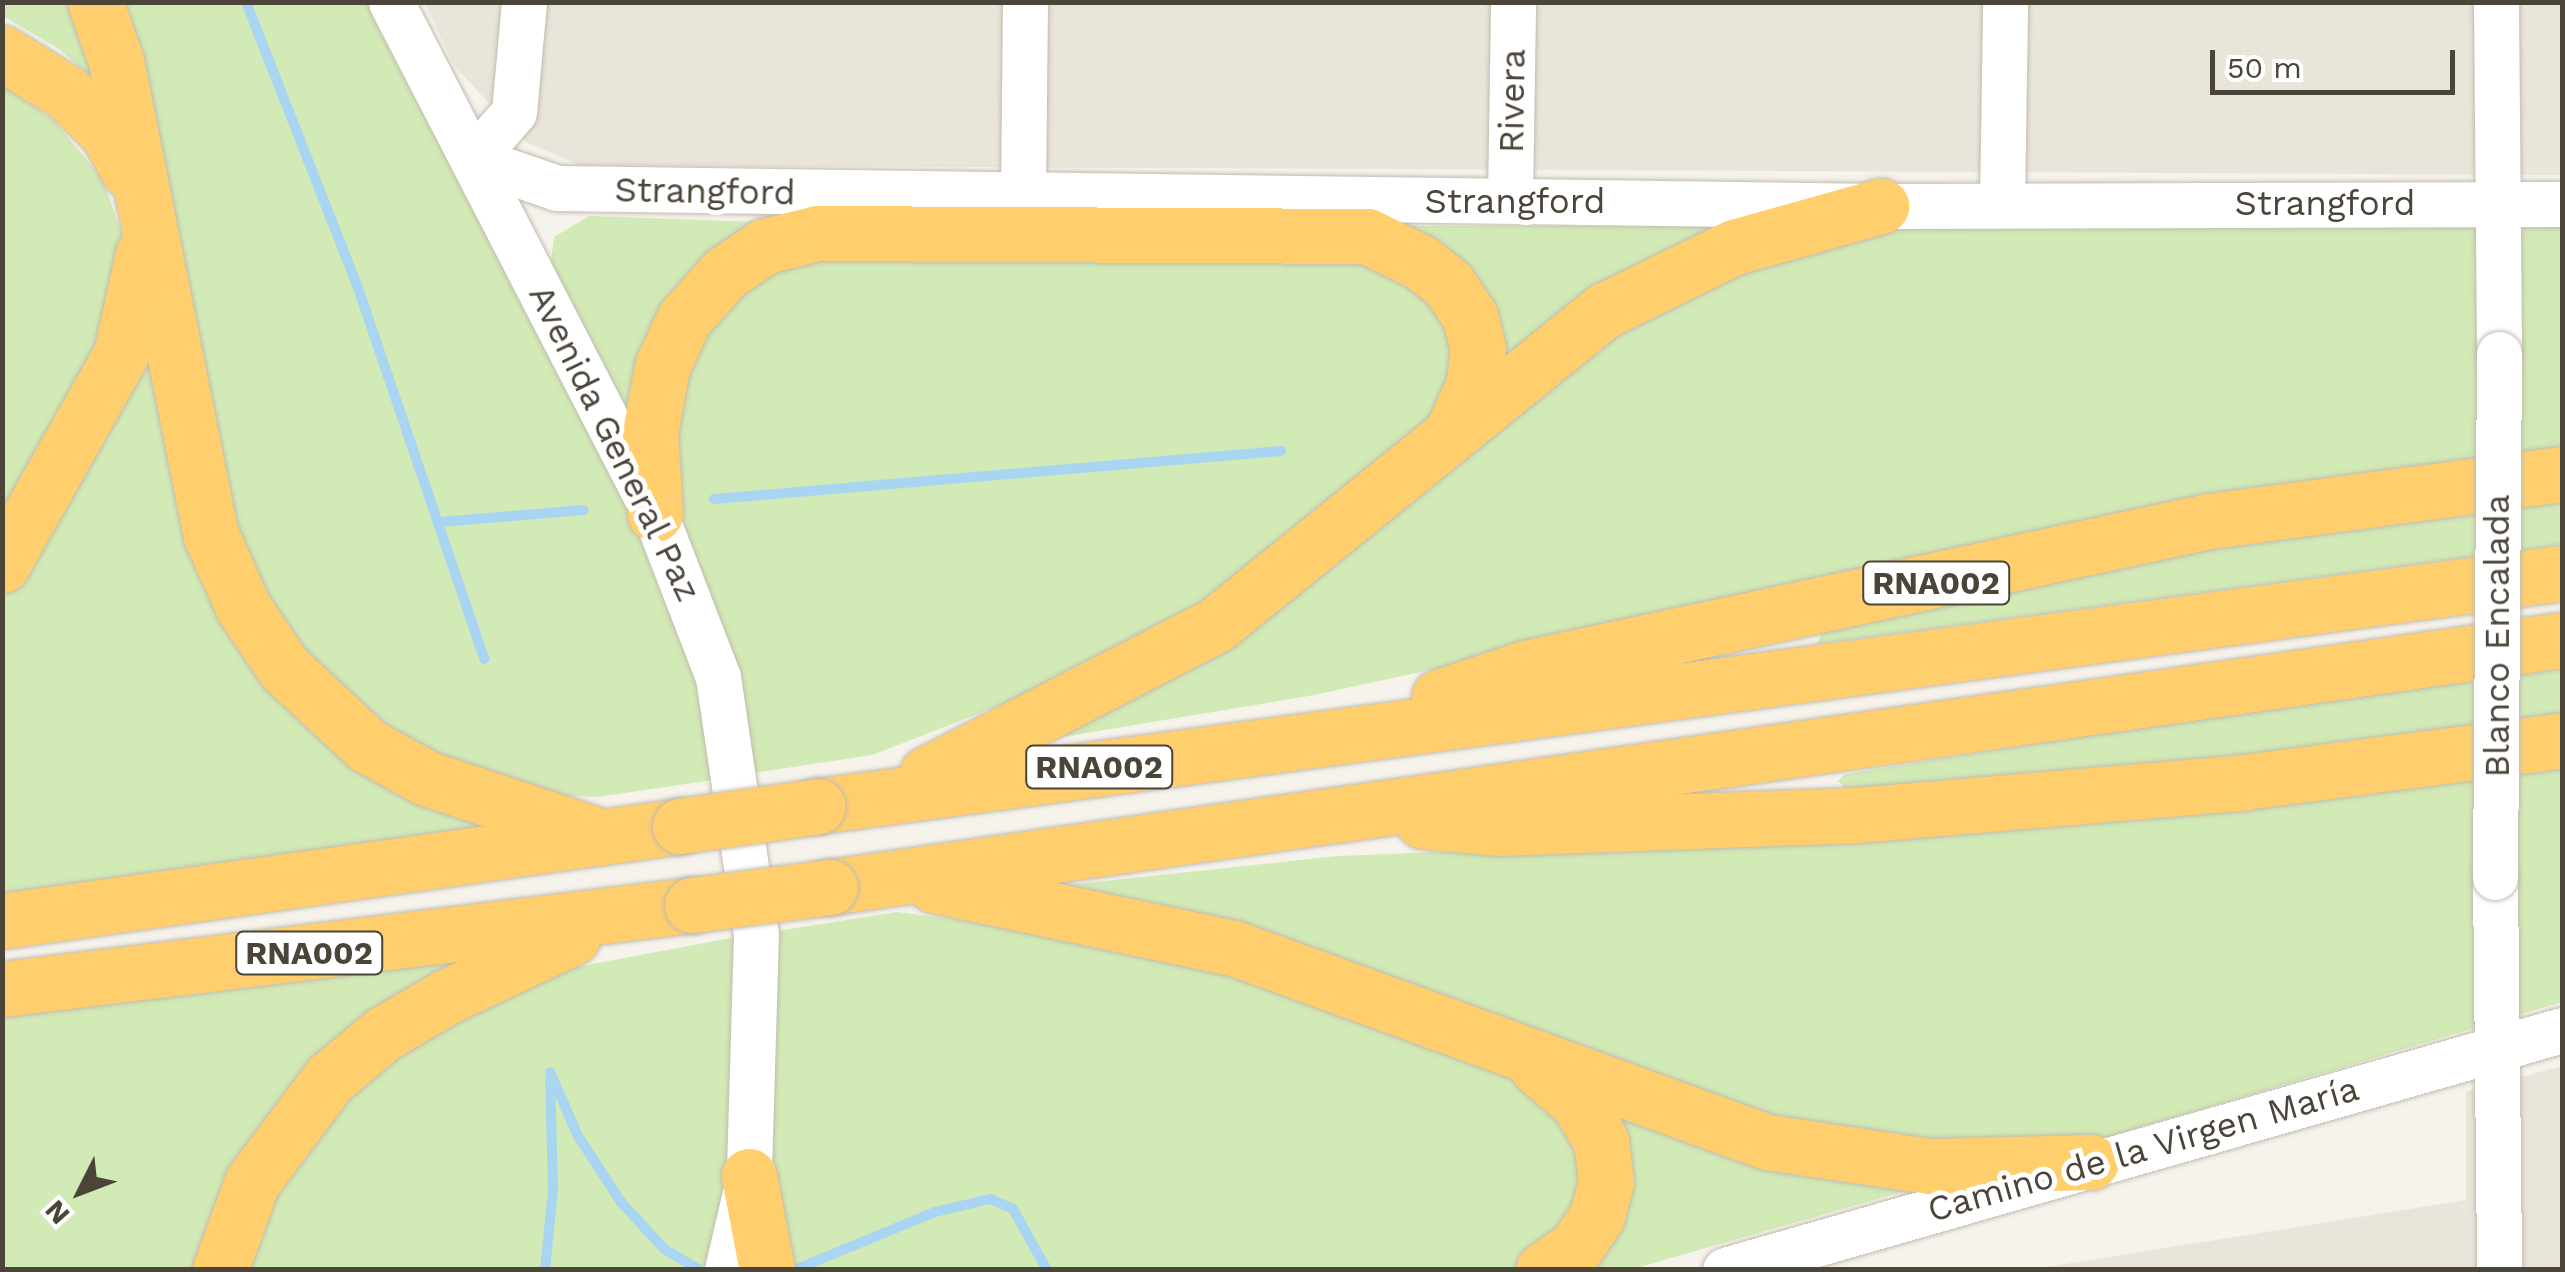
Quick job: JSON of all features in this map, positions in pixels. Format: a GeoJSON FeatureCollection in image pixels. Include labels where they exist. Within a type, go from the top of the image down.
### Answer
{"type":"FeatureCollection","features":[{"type":"Feature","properties":{"kind":"highway"},"geometry":{"type":"LineString","coordinates":[[95,2],[116,61],[211,535],[243,607],[284,668],[368,746],[426,778],[604,838]]}},
{"type":"Feature","properties":{"kind":"highway"},"geometry":{"type":"LineString","coordinates":[[2,53],[67,93],[107,132],[145,208],[121,354],[2,566]]}},
{"type":"Feature","properties":{"kind":"highway"},"geometry":{"type":"LineString","coordinates":[[879,797],[1217,624],[1572,335],[1643,288],[1752,241],[1881,206]]}},
{"type":"Feature","properties":{"kind":"highway"},"geometry":{"type":"LineString","coordinates":[[655,514],[650,432],[662,367],[684,320],[725,273],[792,215],[818,232],[1374,218],[1448,284],[1470,317],[1478,348],[1474,383],[1452,433]]}},
{"type":"Feature","properties":{"kind":"highway","name":"RNA002"},"geometry":{"type":"LineString","coordinates":[[1320,737],[1525,668],[2209,521],[2562,474]]}},
{"type":"Feature","properties":{"kind":"highway","name":"RNA002"},"geometry":{"type":"LineString","coordinates":[[2,921],[879,797],[2562,572]]}},
{"type":"Feature","properties":{"kind":"highway","name":"RNA002"},"geometry":{"type":"LineString","coordinates":[[2,988],[616,916],[2562,640]]}},
{"type":"Feature","properties":{"kind":"highway","name":"RNA002"},"geometry":{"type":"LineString","coordinates":[[1330,813],[1498,828],[1855,816],[2244,782],[2562,740]]}},
{"type":"Feature","properties":{"kind":"highway"},"geometry":{"type":"LineString","coordinates":[[892,877],[1234,948],[1767,1142],[1849,1158],[1930,1166],[2091,1162]]}},
{"type":"Feature","properties":{"kind":"highway"},"geometry":{"type":"LineString","coordinates":[[220,1270],[252,1182],[329,1079],[384,1034],[446,996],[616,916]]}},
{"type":"Feature","properties":{"kind":"highway"},"geometry":{"type":"LineString","coordinates":[[1520,1053],[1578,1102],[1601,1141],[1606,1182],[1597,1216],[1576,1246],[1543,1270]]}},
{"type":"Feature","properties":{"kind":"highway"},"geometry":{"type":"LineString","coordinates":[[749,1176],[767,1270]]}},
{"type":"Feature","properties":{"kind":"street","name":"Avenida General Paz"},"geometry":{"type":"LineString","coordinates":[[391,2],[655,514],[718,678],[756,934],[749,1176],[727,1270]]}},
{"type":"Feature","properties":{"kind":"street"},"geometry":{"type":"LineString","coordinates":[[473,159],[514,112],[524,2]]}},
{"type":"Feature","properties":{"kind":"street"},"geometry":{"type":"LineString","coordinates":[[1023,195],[1025,2]]}},
{"type":"Feature","properties":{"kind":"street","name":"Rivera"},"geometry":{"type":"LineString","coordinates":[[1510,199],[1513,2]]}},
{"type":"Feature","properties":{"kind":"street"},"geometry":{"type":"LineString","coordinates":[[2002,204],[2004,2]]}},
{"type":"Feature","properties":{"kind":"street","name":"Blanco Encalada"},"geometry":{"type":"LineString","coordinates":[[2496,2],[2494,204],[2499,354],[2494,1048],[2499,1270]]}},
{"type":"Feature","properties":{"kind":"street","name":"Strangford"},"geometry":{"type":"LineString","coordinates":[[473,159],[557,188],[792,215],[1023,195],[1374,218],[1510,199],[1881,206],[2562,204]]}},
{"type":"Feature","properties":{"kind":"street","name":"Camino de la Virgen María"},"geometry":{"type":"LineString","coordinates":[[1725,1270],[2562,1030]]}},
{"type":"Feature","properties":{"kind":"shaded area"},"geometry":{"type":"Polygon","coordinates":[[[425,3],[2562,3],[2562,175],[580,165],[527,143],[454,66],[425,3]]]}},
{"type":"Feature","properties":{"kind":"shaded area"},"geometry":{"type":"Polygon","coordinates":[[[2562,1066],[2562,1269],[2028,1270],[2466,1200],[2466,1092],[2562,1066]]]}},
{"type":"Feature","properties":{"kind":"green space"},"geometry":{"type":"Polygon","coordinates":[[[3,3],[71,3],[101,85],[59,49],[3,16],[3,3]]]}},
{"type":"Feature","properties":{"kind":"green space"},"geometry":{"type":"Polygon","coordinates":[[[115,3],[368,3],[637,524],[695,677],[713,780],[597,797],[547,795],[470,774],[332,695],[234,552],[115,3]]]}},
{"type":"Feature","properties":{"kind":"green space"},"geometry":{"type":"Polygon","coordinates":[[[3,85],[53,120],[102,178],[122,234],[123,270],[114,314],[3,527],[3,85]]]}},
{"type":"Feature","properties":{"kind":"green space"},"geometry":{"type":"Polygon","coordinates":[[[589,216],[758,222],[630,421],[550,269],[554,237],[589,216]]]}},
{"type":"Feature","properties":{"kind":"green space"},"geometry":{"type":"Polygon","coordinates":[[[2562,225],[2562,454],[1812,588],[1309,696],[991,749],[1613,324],[1693,280],[1887,228],[2562,225]]]}},
{"type":"Feature","properties":{"kind":"green space"},"geometry":{"type":"Polygon","coordinates":[[[1399,226],[1742,226],[1497,378],[1399,226]]]}},
{"type":"Feature","properties":{"kind":"green space"},"geometry":{"type":"Polygon","coordinates":[[[820,251],[1361,255],[1423,284],[1457,340],[1438,414],[1204,610],[1123,658],[872,755],[753,773],[675,511],[669,438],[682,364],[734,291],[820,251]]]}},
{"type":"Feature","properties":{"kind":"green space"},"geometry":{"type":"Polygon","coordinates":[[[149,318],[206,576],[503,827],[3,896],[3,600],[116,409],[149,318]]]}},
{"type":"Feature","properties":{"kind":"green space"},"geometry":{"type":"Polygon","coordinates":[[[2562,495],[2562,545],[1817,644],[1822,633],[2210,542],[2562,495]]]}},
{"type":"Feature","properties":{"kind":"green space"},"geometry":{"type":"Polygon","coordinates":[[[2562,669],[2562,720],[2240,762],[1847,790],[1838,781],[1845,774],[2233,712],[2562,669]]]}},
{"type":"Feature","properties":{"kind":"green space"},"geometry":{"type":"Polygon","coordinates":[[[2562,760],[2562,1002],[2081,1145],[1852,1144],[1012,891],[1338,856],[1857,835],[2562,760]]]}},
{"type":"Feature","properties":{"kind":"green space"},"geometry":{"type":"Polygon","coordinates":[[[897,912],[1140,942],[1513,1070],[1562,1112],[1589,1187],[1541,1252],[1515,1269],[782,1269],[769,1178],[777,931],[897,912]]]}},
{"type":"Feature","properties":{"kind":"green space"},"geometry":{"type":"Polygon","coordinates":[[[736,937],[727,1174],[705,1269],[240,1270],[300,1141],[394,1046],[550,972],[736,937]]]}},
{"type":"Feature","properties":{"kind":"green space"},"geometry":{"type":"Polygon","coordinates":[[[520,947],[435,981],[200,1269],[3,1269],[2,1017],[520,947]]]}},
{"type":"Feature","properties":{"kind":"green space"},"geometry":{"type":"Polygon","coordinates":[[[1606,1098],[1933,1183],[1633,1269],[1575,1270],[1606,1098]]]}},
{"type":"Feature","properties":{"kind":"waterway"},"geometry":{"type":"LineString","coordinates":[[246,2],[357,285],[484,659]]}},
{"type":"Feature","properties":{"kind":"waterway"},"geometry":{"type":"LineString","coordinates":[[714,499],[1281,451]]}},
{"type":"Feature","properties":{"kind":"waterway"},"geometry":{"type":"LineString","coordinates":[[440,522],[584,510]]}},
{"type":"Feature","properties":{"kind":"waterway"},"geometry":{"type":"LineString","coordinates":[[550,1072],[578,1136],[621,1202],[664,1249],[698,1269]]}},
{"type":"Feature","properties":{"kind":"waterway"},"geometry":{"type":"LineString","coordinates":[[545,1270],[553,1190],[550,1078]]}},
{"type":"Feature","properties":{"kind":"waterway"},"geometry":{"type":"LineString","coordinates":[[794,1270],[935,1212],[990,1199],[1013,1209],[1047,1270]]}}]}
